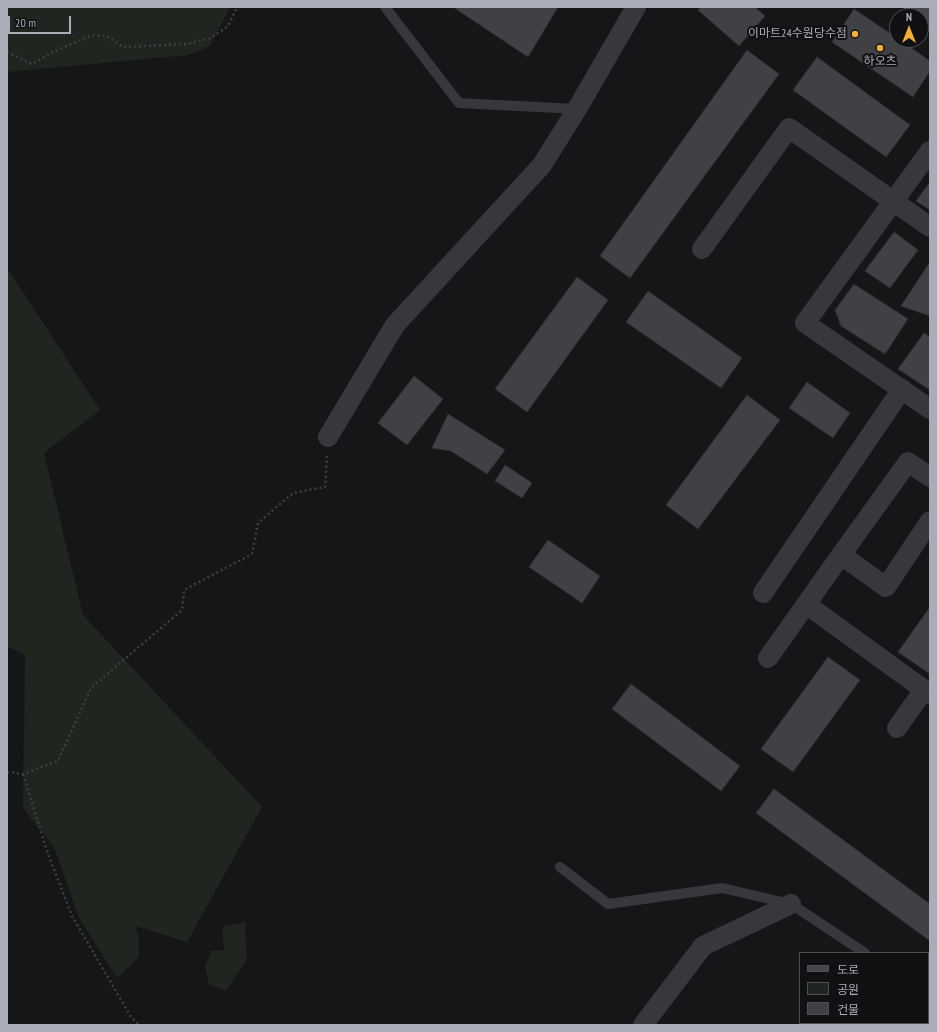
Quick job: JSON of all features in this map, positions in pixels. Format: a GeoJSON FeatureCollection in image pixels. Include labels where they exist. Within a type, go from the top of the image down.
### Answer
{"type":"FeatureCollection","features":[{"type":"Feature","properties":{"kind":"street"},"geometry":{"type":"LineString","coordinates":[[328,437],[395,325],[542,165],[577,109],[636,7]]}},
{"type":"Feature","properties":{"kind":"street"},"geometry":{"type":"LineString","coordinates":[[915,7],[930,17]]}},
{"type":"Feature","properties":{"kind":"street"},"geometry":{"type":"LineString","coordinates":[[702,249],[789,128],[930,227]]}},
{"type":"Feature","properties":{"kind":"street"},"geometry":{"type":"LineString","coordinates":[[930,151],[804,323],[930,409]]}},
{"type":"Feature","properties":{"kind":"street"},"geometry":{"type":"LineString","coordinates":[[763,593],[902,389]]}},
{"type":"Feature","properties":{"kind":"street"},"geometry":{"type":"LineString","coordinates":[[768,658],[908,462],[930,477]]}},
{"type":"Feature","properties":{"kind":"street"},"geometry":{"type":"LineString","coordinates":[[842,555],[886,587],[930,521]]}},
{"type":"Feature","properties":{"kind":"street"},"geometry":{"type":"LineString","coordinates":[[806,604],[927,692],[897,728]]}},
{"type":"Feature","properties":{"kind":"street"},"geometry":{"type":"LineString","coordinates":[[643,1025],[703,946],[790,904]]}},
{"type":"Feature","properties":{"kind":"lane"},"geometry":{"type":"LineString","coordinates":[[385,7],[460,103],[577,109]]}},
{"type":"Feature","properties":{"kind":"lane"},"geometry":{"type":"LineString","coordinates":[[560,866],[608,904],[722,888],[790,904],[863,952]]}},
{"type":"Feature","properties":{"kind":"path"},"geometry":{"type":"LineString","coordinates":[[7,52],[32,64],[52,52],[92,35],[107,36],[123,47],[187,44],[211,38],[228,26],[237,7]]}},
{"type":"Feature","properties":{"kind":"path"},"geometry":{"type":"LineString","coordinates":[[7,772],[23,774],[58,761],[91,688],[182,610],[184,590],[252,554],[258,523],[293,493],[325,487],[328,437]]}},
{"type":"Feature","properties":{"kind":"path"},"geometry":{"type":"LineString","coordinates":[[23,774],[48,854],[72,916],[131,1016],[139,1025]]}},
{"type":"Feature","properties":{"kind":"green space"},"geometry":{"type":"Polygon","coordinates":[[[7,7],[230,7],[210,46],[188,55],[7,72],[7,7]]]}},
{"type":"Feature","properties":{"kind":"green space"},"geometry":{"type":"Polygon","coordinates":[[[7,268],[100,410],[44,453],[83,615],[262,807],[187,942],[135,926],[139,938],[139,957],[117,978],[79,918],[54,847],[23,808],[25,655],[7,646],[7,268]]]}},
{"type":"Feature","properties":{"kind":"green space"},"geometry":{"type":"Polygon","coordinates":[[[245,922],[247,959],[226,991],[209,984],[205,967],[211,951],[224,950],[222,927],[245,922]]]}},
{"type":"Feature","properties":{"kind":"building"},"geometry":{"type":"Polygon","coordinates":[[[453,7],[558,7],[528,57],[453,7]]]}},
{"type":"Feature","properties":{"kind":"building"},"geometry":{"type":"Polygon","coordinates":[[[701,7],[755,7],[765,16],[739,46],[698,10],[701,7]]]}},
{"type":"Feature","properties":{"kind":"building"},"geometry":{"type":"Polygon","coordinates":[[[854,9],[889,33],[889,48],[911,48],[930,61],[930,71],[913,97],[832,42],[854,9]]]}},
{"type":"Feature","properties":{"kind":"building"},"geometry":{"type":"Polygon","coordinates":[[[747,50],[779,74],[630,278],[600,256],[747,50]]]}},
{"type":"Feature","properties":{"kind":"building"},"geometry":{"type":"Polygon","coordinates":[[[817,57],[910,125],[886,157],[793,90],[817,57]]]}},
{"type":"Feature","properties":{"kind":"building"},"geometry":{"type":"Polygon","coordinates":[[[930,182],[930,210],[916,201],[930,182]]]}},
{"type":"Feature","properties":{"kind":"building"},"geometry":{"type":"Polygon","coordinates":[[[894,232],[918,250],[890,288],[865,271],[894,232]]]}},
{"type":"Feature","properties":{"kind":"building"},"geometry":{"type":"Polygon","coordinates":[[[930,262],[930,316],[901,306],[930,262]]]}},
{"type":"Feature","properties":{"kind":"building"},"geometry":{"type":"Polygon","coordinates":[[[577,277],[608,300],[527,412],[495,389],[577,277]]]}},
{"type":"Feature","properties":{"kind":"building"},"geometry":{"type":"Polygon","coordinates":[[[854,284],[908,319],[885,354],[841,326],[835,310],[854,284]]]}},
{"type":"Feature","properties":{"kind":"building"},"geometry":{"type":"Polygon","coordinates":[[[648,291],[742,358],[721,388],[626,322],[648,291]]]}},
{"type":"Feature","properties":{"kind":"building"},"geometry":{"type":"Polygon","coordinates":[[[924,333],[930,337],[930,390],[898,369],[924,333]]]}},
{"type":"Feature","properties":{"kind":"building"},"geometry":{"type":"Polygon","coordinates":[[[414,376],[443,399],[407,445],[378,423],[414,376]]]}},
{"type":"Feature","properties":{"kind":"building"},"geometry":{"type":"Polygon","coordinates":[[[807,382],[850,413],[833,438],[789,408],[807,382]]]}},
{"type":"Feature","properties":{"kind":"building"},"geometry":{"type":"Polygon","coordinates":[[[747,395],[780,420],[698,529],[666,505],[747,395]]]}},
{"type":"Feature","properties":{"kind":"building"},"geometry":{"type":"Polygon","coordinates":[[[448,414],[505,450],[487,474],[451,451],[432,448],[448,414]]]}},
{"type":"Feature","properties":{"kind":"building"},"geometry":{"type":"Polygon","coordinates":[[[505,465],[532,483],[522,498],[495,481],[505,465]]]}},
{"type":"Feature","properties":{"kind":"building"},"geometry":{"type":"Polygon","coordinates":[[[548,540],[600,576],[582,603],[529,567],[548,540]]]}},
{"type":"Feature","properties":{"kind":"building"},"geometry":{"type":"Polygon","coordinates":[[[930,607],[930,674],[898,652],[930,607]]]}},
{"type":"Feature","properties":{"kind":"building"},"geometry":{"type":"Polygon","coordinates":[[[828,657],[860,680],[793,772],[761,749],[828,657]]]}},
{"type":"Feature","properties":{"kind":"building"},"geometry":{"type":"Polygon","coordinates":[[[631,684],[740,766],[721,791],[612,709],[631,684]]]}},
{"type":"Feature","properties":{"kind":"building"},"geometry":{"type":"Polygon","coordinates":[[[774,789],[930,904],[930,941],[756,813],[774,789]]]}},
{"type":"Feature","properties":{"kind":"place","name":"이마트24수원당수점"},"geometry":{"type":"Point","coordinates":[855,34]}},
{"type":"Feature","properties":{"kind":"place","name":"하오츠"},"geometry":{"type":"Point","coordinates":[880,48]}}]}
